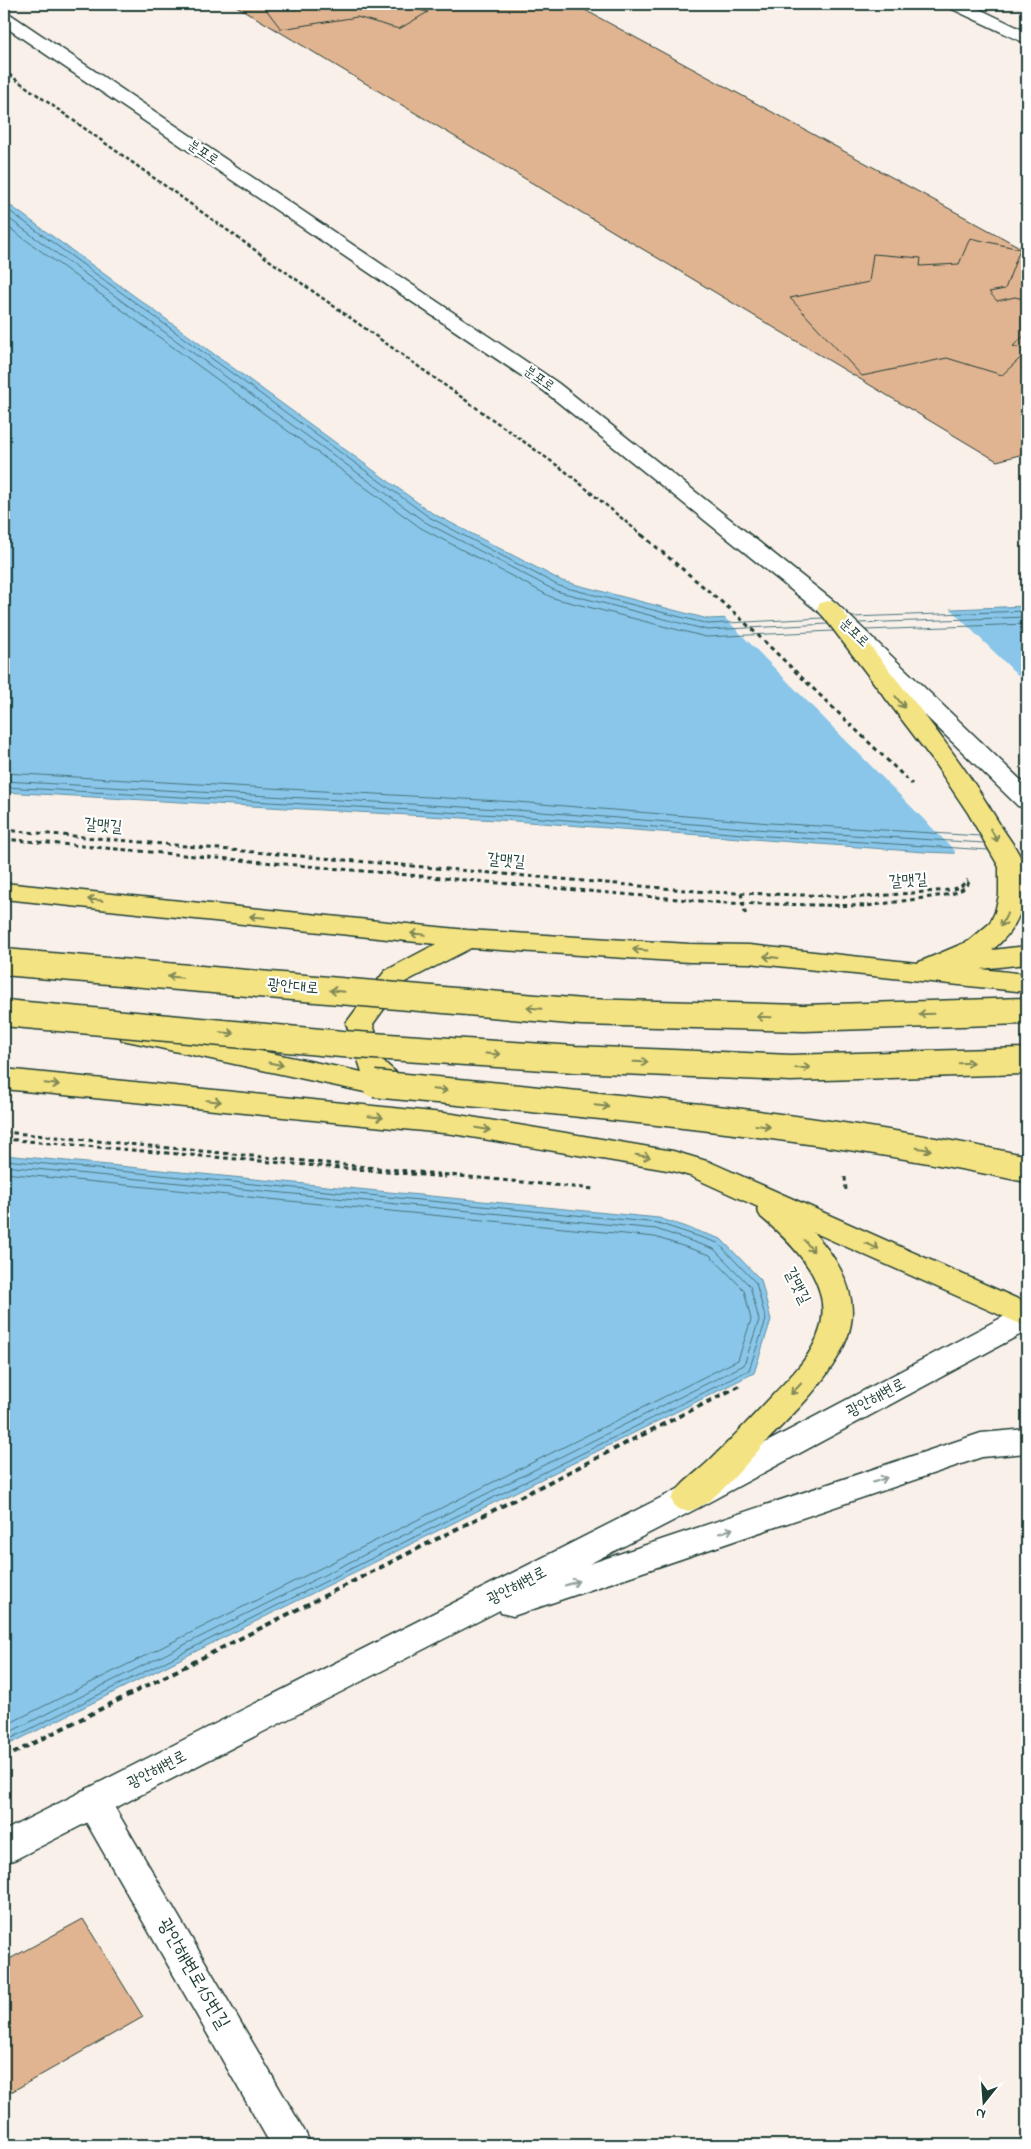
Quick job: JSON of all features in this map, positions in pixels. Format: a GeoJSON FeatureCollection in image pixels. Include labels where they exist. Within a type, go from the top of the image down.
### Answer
{"type":"FeatureCollection","features":[{"type":"Feature","properties":{"kind":"highway"},"geometry":{"type":"LineString","coordinates":[[828,608],[930,740],[980,810],[1014,872],[1010,908],[999,932],[980,947],[958,959],[928,967]]}},
{"type":"Feature","properties":{"kind":"highway"},"geometry":{"type":"LineString","coordinates":[[4,891],[467,939],[689,953],[749,954],[1027,984]]}},
{"type":"Feature","properties":{"kind":"highway"},"geometry":{"type":"LineString","coordinates":[[435,1123],[372,1066],[359,1023],[394,977],[467,939]]}},
{"type":"Feature","properties":{"kind":"highway"},"geometry":{"type":"LineString","coordinates":[[819,963],[928,967],[1027,955]]}},
{"type":"Feature","properties":{"kind":"highway","name":"광안대로"},"geometry":{"type":"LineString","coordinates":[[4,962],[582,1012],[804,1018],[1027,1011]]}},
{"type":"Feature","properties":{"kind":"highway"},"geometry":{"type":"LineString","coordinates":[[4,1013],[342,1044],[575,1059],[791,1068],[1027,1061]]}},
{"type":"Feature","properties":{"kind":"highway"},"geometry":{"type":"LineString","coordinates":[[57,1018],[374,1084],[608,1106],[786,1128],[971,1156],[1027,1169]]}},
{"type":"Feature","properties":{"kind":"highway"},"geometry":{"type":"LineString","coordinates":[[4,1079],[452,1124],[673,1161],[700,1169],[1027,1317]]}},
{"type":"Feature","properties":{"kind":"highway"},"geometry":{"type":"LineString","coordinates":[[687,1499],[710,1482],[806,1379],[822,1356],[834,1332],[837,1314],[832,1282],[819,1258],[795,1229],[731,1183]]}},
{"type":"Feature","properties":{"kind":"main road"},"geometry":{"type":"LineString","coordinates":[[956,4],[1027,39]]}},
{"type":"Feature","properties":{"kind":"main road","name":"분포로"},"geometry":{"type":"LineString","coordinates":[[4,18],[551,387],[828,608],[1027,800]]}},
{"type":"Feature","properties":{"kind":"main road","name":"광안해변로"},"geometry":{"type":"LineString","coordinates":[[4,1848],[687,1499],[1027,1317]]}},
{"type":"Feature","properties":{"kind":"main road"},"geometry":{"type":"LineString","coordinates":[[426,1633],[981,1445],[1027,1440]]}},
{"type":"Feature","properties":{"kind":"main road","name":"광안해변로15번길"},"geometry":{"type":"LineString","coordinates":[[94,1802],[292,2145]]}},
{"type":"Feature","properties":{"kind":"path"},"geometry":{"type":"LineString","coordinates":[[4,71],[565,471],[737,615],[913,785]]}},
{"type":"Feature","properties":{"kind":"path","name":"갈맷길"},"geometry":{"type":"LineString","coordinates":[[4,830],[708,892],[864,896],[949,890],[960,887],[971,879],[965,888],[952,894],[867,906],[723,903],[4,839]]}},
{"type":"Feature","properties":{"kind":"path"},"geometry":{"type":"LineString","coordinates":[[4,1132],[601,1190],[4,1139]]}},
{"type":"Feature","properties":{"kind":"path"},"geometry":{"type":"LineString","coordinates":[[4,1758],[745,1384]]}},
{"type":"Feature","properties":{"kind":"water"},"geometry":{"type":"Polygon","coordinates":[[[4,201],[432,513],[562,581],[708,619],[1027,606],[1027,856],[924,852],[515,821],[4,792],[4,201]]]}},
{"type":"Feature","properties":{"kind":"water"},"geometry":{"type":"Polygon","coordinates":[[[4,1155],[659,1218],[721,1239],[761,1280],[771,1320],[754,1373],[4,1747],[4,1155]]]}},
{"type":"Feature","properties":{"kind":"pier"},"geometry":{"type":"Polygon","coordinates":[[[947,606],[1027,684],[1027,859],[954,856],[955,851],[723,616],[947,606]]]}},
{"type":"Feature","properties":{"kind":"building"},"geometry":{"type":"Polygon","coordinates":[[[233,4],[574,4],[1027,251],[1027,453],[997,461],[233,4]]]}},
{"type":"Feature","properties":{"kind":"building"},"geometry":{"type":"Polygon","coordinates":[[[262,4],[424,4],[415,9],[428,12],[399,29],[357,17],[281,29],[262,4]]]}},
{"type":"Feature","properties":{"kind":"building"},"geometry":{"type":"Polygon","coordinates":[[[970,238],[1020,249],[1005,289],[989,292],[997,301],[1015,297],[1027,300],[1027,333],[1013,346],[1027,350],[1027,352],[1002,375],[947,358],[862,376],[790,298],[869,282],[873,254],[921,258],[920,266],[959,264],[970,238]]]}},
{"type":"Feature","properties":{"kind":"building"},"geometry":{"type":"Polygon","coordinates":[[[83,1919],[143,2017],[4,2096],[4,1962],[83,1919]]]}}]}
